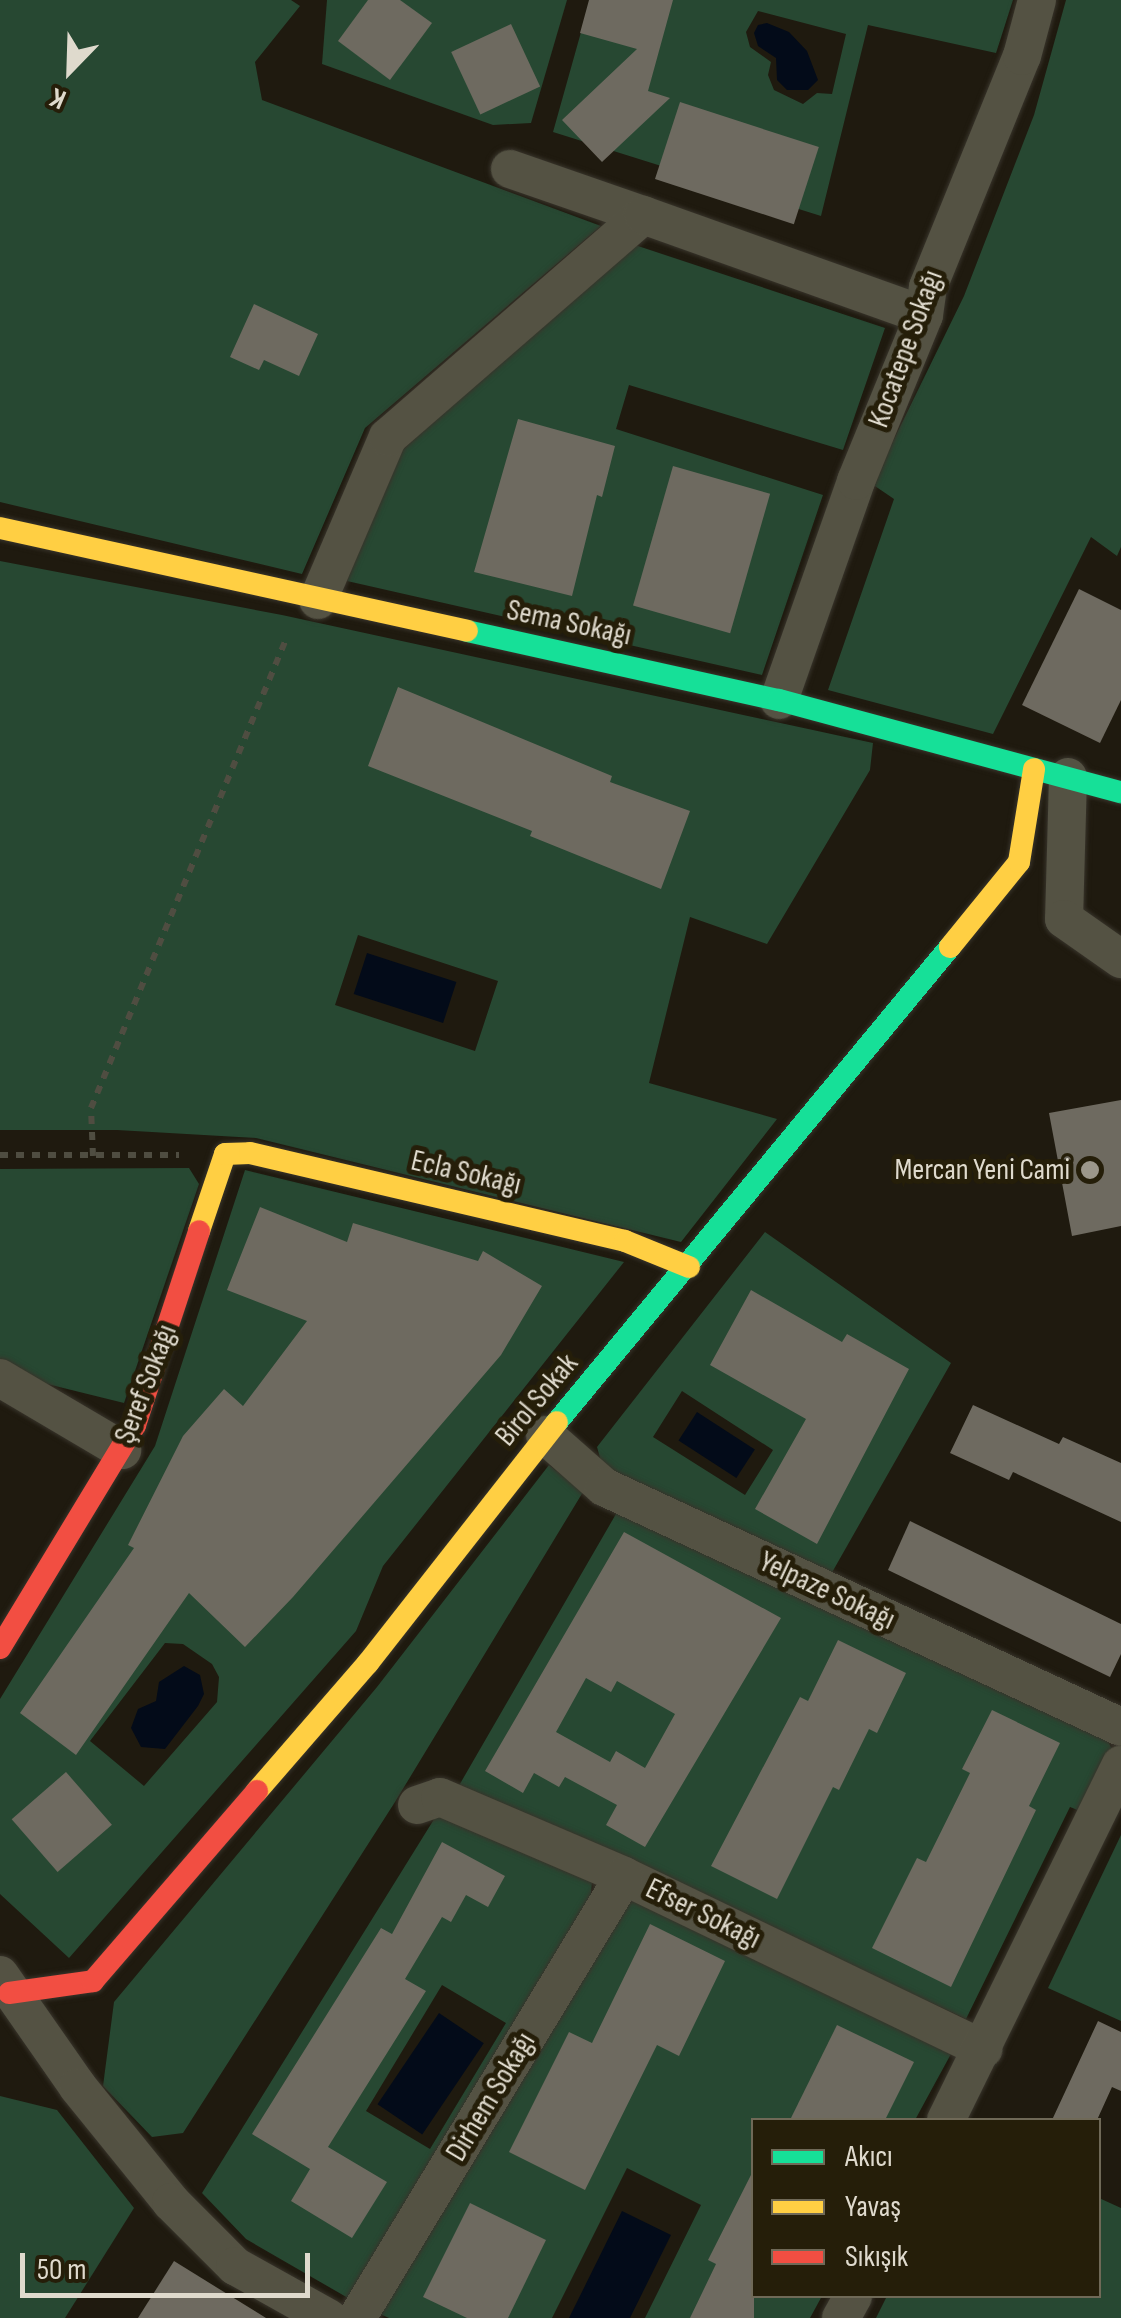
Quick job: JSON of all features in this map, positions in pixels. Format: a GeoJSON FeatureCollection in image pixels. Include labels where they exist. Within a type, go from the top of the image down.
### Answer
{"type":"FeatureCollection","features":[{"type":"Feature","properties":{"kind":"street","name":"Kocatepe Sokağı"},"geometry":{"type":"LineString","coordinates":[[779,700],[856,481],[924,315],[928,287],[1022,56],[1037,0]]}},
{"type":"Feature","properties":{"kind":"street"},"geometry":{"type":"LineString","coordinates":[[510,168],[924,315]]}},
{"type":"Feature","properties":{"kind":"street"},"geometry":{"type":"LineString","coordinates":[[318,600],[388,437],[643,215]]}},
{"type":"Feature","properties":{"kind":"street","name":"Sema Sokağı"},"geometry":{"type":"LineString","coordinates":[[0,528],[779,700],[1121,792]]}},
{"type":"Feature","properties":{"kind":"street"},"geometry":{"type":"LineString","coordinates":[[1051,773],[1064,919],[1121,960]]}},
{"type":"Feature","properties":{"kind":"street","name":"Birol Sokak"},"geometry":{"type":"LineString","coordinates":[[3,1990],[92,1981],[368,1663],[545,1434],[689,1268],[1019,862],[1051,773]]}},
{"type":"Feature","properties":{"kind":"street","name":"Ecla Sokağı"},"geometry":{"type":"LineString","coordinates":[[226,1154],[250,1154],[624,1242],[689,1268]]}},
{"type":"Feature","properties":{"kind":"street","name":"Şeref Sokağı"},"geometry":{"type":"LineString","coordinates":[[0,1648],[135,1426],[226,1154]]}},
{"type":"Feature","properties":{"kind":"street"},"geometry":{"type":"LineString","coordinates":[[0,1378],[122,1450]]}},
{"type":"Feature","properties":{"kind":"street","name":"Yelpaze Sokağı"},"geometry":{"type":"LineString","coordinates":[[545,1434],[604,1488],[1121,1727]]}},
{"type":"Feature","properties":{"kind":"street"},"geometry":{"type":"LineString","coordinates":[[947,2118],[1121,1765]]}},
{"type":"Feature","properties":{"kind":"street","name":"Efser Sokağı"},"geometry":{"type":"LineString","coordinates":[[417,1805],[440,1797],[624,1876],[984,2049]]}},
{"type":"Feature","properties":{"kind":"street","name":"Dirhem Sokağı"},"geometry":{"type":"LineString","coordinates":[[358,2318],[624,1876]]}},
{"type":"Feature","properties":{"kind":"street"},"geometry":{"type":"LineString","coordinates":[[3,1990],[171,2202],[236,2266],[328,2318]]}},
{"type":"Feature","properties":{"kind":"path"},"geometry":{"type":"LineString","coordinates":[[93,1156],[91,1108],[286,637],[318,600]]}},
{"type":"Feature","properties":{"kind":"path"},"geometry":{"type":"LineString","coordinates":[[0,1155],[226,1154]]}},
{"type":"Feature","properties":{"kind":"green space"},"geometry":{"type":"Polygon","coordinates":[[[0,0],[291,0],[300,6],[255,62],[262,100],[601,226],[365,428],[302,574],[0,502],[0,0]]]}},
{"type":"Feature","properties":{"kind":"green space"},"geometry":{"type":"Polygon","coordinates":[[[327,0],[567,0],[531,123],[493,125],[322,64],[327,0]]]}},
{"type":"Feature","properties":{"kind":"green space"},"geometry":{"type":"Polygon","coordinates":[[[590,0],[1013,0],[996,53],[868,25],[821,216],[553,132],[590,0]],[[758,11],[746,32],[750,47],[771,62],[768,75],[774,90],[803,104],[817,93],[832,94],[846,34],[758,11]]]}},
{"type":"Feature","properties":{"kind":"green space"},"geometry":{"type":"Polygon","coordinates":[[[1066,0],[1121,0],[1121,547],[1117,556],[1091,537],[993,734],[828,690],[894,499],[872,484],[964,296],[1034,115],[1066,0]]]}},
{"type":"Feature","properties":{"kind":"green space"},"geometry":{"type":"Polygon","coordinates":[[[632,244],[885,328],[843,450],[629,385],[616,429],[823,495],[762,675],[347,581],[398,454],[632,244]]]}},
{"type":"Feature","properties":{"kind":"green space"},"geometry":{"type":"Polygon","coordinates":[[[0,561],[282,615],[873,743],[870,770],[767,944],[690,917],[649,1083],[777,1119],[681,1242],[256,1138],[117,1130],[0,1130],[0,561]],[[358,935],[335,1005],[475,1051],[498,981],[358,935]]]}},
{"type":"Feature","properties":{"kind":"green space"},"geometry":{"type":"Polygon","coordinates":[[[189,1168],[199,1184],[124,1403],[35,1381],[0,1360],[0,1169],[189,1168]]]}},
{"type":"Feature","properties":{"kind":"green space"},"geometry":{"type":"Polygon","coordinates":[[[245,1170],[624,1262],[383,1566],[356,1631],[69,1958],[0,1894],[0,1699],[155,1446],[245,1170]],[[165,1643],[90,1741],[144,1786],[217,1702],[219,1677],[212,1664],[183,1644],[165,1643]]]}},
{"type":"Feature","properties":{"kind":"green space"},"geometry":{"type":"Polygon","coordinates":[[[765,1232],[951,1363],[830,1576],[602,1465],[597,1447],[765,1232]],[[682,1391],[653,1437],[745,1495],[773,1450],[682,1391]]]}},
{"type":"Feature","properties":{"kind":"green space"},"geometry":{"type":"Polygon","coordinates":[[[549,1465],[583,1492],[395,1802],[183,2133],[152,2137],[103,2086],[114,2002],[377,1687],[549,1465]]]}},
{"type":"Feature","properties":{"kind":"green space"},"geometry":{"type":"Polygon","coordinates":[[[620,1507],[1105,1734],[1113,1752],[1085,1813],[1070,1807],[966,2019],[666,1879],[457,1789],[620,1507]]]}},
{"type":"Feature","properties":{"kind":"green space"},"geometry":{"type":"Polygon","coordinates":[[[441,1808],[592,1882],[590,1903],[348,2298],[246,2239],[202,2193],[441,1808]],[[442,1985],[366,2111],[430,2149],[506,2023],[442,1985]]]}},
{"type":"Feature","properties":{"kind":"green space"},"geometry":{"type":"Polygon","coordinates":[[[1121,1835],[1121,2021],[1048,1988],[1121,1835]]]}},
{"type":"Feature","properties":{"kind":"green space"},"geometry":{"type":"Polygon","coordinates":[[[628,1897],[952,2052],[916,2118],[751,2118],[751,2298],[821,2298],[810,2318],[645,2318],[701,2205],[627,2168],[552,2318],[389,2318],[380,2314],[628,1897]]]}},
{"type":"Feature","properties":{"kind":"green space"},"geometry":{"type":"Polygon","coordinates":[[[0,2096],[57,2110],[134,2208],[65,2318],[0,2318],[0,2096]]]}},
{"type":"Feature","properties":{"kind":"green space"},"geometry":{"type":"Polygon","coordinates":[[[1101,2199],[1121,2208],[1121,2318],[876,2318],[886,2298],[1101,2298],[1101,2199]]]}},
{"type":"Feature","properties":{"kind":"water"},"geometry":{"type":"Polygon","coordinates":[[[767,23],[789,32],[807,51],[818,80],[808,90],[787,90],[777,80],[776,58],[758,46],[754,33],[758,25],[767,23]]]}},
{"type":"Feature","properties":{"kind":"water"},"geometry":{"type":"Polygon","coordinates":[[[367,953],[456,982],[443,1023],[354,994],[367,953]]]}},
{"type":"Feature","properties":{"kind":"water"},"geometry":{"type":"Polygon","coordinates":[[[697,1412],[755,1450],[736,1478],[678,1441],[697,1412]]]}},
{"type":"Feature","properties":{"kind":"water"},"geometry":{"type":"Polygon","coordinates":[[[184,1666],[200,1675],[204,1694],[198,1706],[165,1749],[141,1747],[131,1728],[138,1709],[156,1701],[159,1682],[184,1666]]]}},
{"type":"Feature","properties":{"kind":"water"},"geometry":{"type":"Polygon","coordinates":[[[439,2013],[484,2043],[422,2134],[377,2104],[439,2013]]]}},
{"type":"Feature","properties":{"kind":"water"},"geometry":{"type":"Polygon","coordinates":[[[622,2211],[671,2235],[630,2318],[569,2318],[622,2211]]]}},
{"type":"Feature","properties":{"kind":"building"},"geometry":{"type":"Polygon","coordinates":[[[368,0],[400,0],[432,23],[390,80],[338,41],[368,0]]]}},
{"type":"Feature","properties":{"kind":"building"},"geometry":{"type":"Polygon","coordinates":[[[589,0],[673,0],[648,91],[670,98],[602,162],[562,120],[637,49],[580,33],[589,0]]]}},
{"type":"Feature","properties":{"kind":"building"},"geometry":{"type":"Polygon","coordinates":[[[511,24],[540,87],[480,114],[451,52],[511,24]]]}},
{"type":"Feature","properties":{"kind":"building"},"geometry":{"type":"Polygon","coordinates":[[[680,102],[819,147],[794,224],[655,179],[680,102]]]}},
{"type":"Feature","properties":{"kind":"building"},"geometry":{"type":"Polygon","coordinates":[[[254,304],[318,334],[299,376],[264,360],[259,370],[230,357],[254,304]]]}},
{"type":"Feature","properties":{"kind":"building"},"geometry":{"type":"Polygon","coordinates":[[[518,419],[615,446],[602,497],[597,495],[572,596],[474,572],[518,419]]]}},
{"type":"Feature","properties":{"kind":"building"},"geometry":{"type":"Polygon","coordinates":[[[673,466],[770,494],[730,633],[633,605],[673,466]]]}},
{"type":"Feature","properties":{"kind":"building"},"geometry":{"type":"Polygon","coordinates":[[[1079,589],[1121,610],[1121,700],[1100,743],[1022,705],[1079,589]]]}},
{"type":"Feature","properties":{"kind":"building"},"geometry":{"type":"Polygon","coordinates":[[[398,687],[612,776],[610,782],[690,811],[661,889],[530,836],[532,831],[368,766],[398,687]]]}},
{"type":"Feature","properties":{"kind":"building","name":"Mercan Yeni Cami"},"geometry":{"type":"Polygon","coordinates":[[[1121,1100],[1121,1226],[1072,1236],[1049,1113],[1121,1100]]]}},
{"type":"Feature","properties":{"kind":"building"},"geometry":{"type":"Polygon","coordinates":[[[260,1207],[347,1242],[353,1223],[478,1261],[483,1251],[542,1286],[501,1355],[293,1597],[245,1647],[189,1593],[76,1755],[20,1713],[134,1548],[128,1545],[183,1436],[224,1389],[243,1406],[307,1321],[227,1290],[260,1207]]]}},
{"type":"Feature","properties":{"kind":"building"},"geometry":{"type":"Polygon","coordinates":[[[751,1290],[842,1342],[847,1334],[909,1369],[817,1544],[755,1509],[806,1419],[710,1365],[751,1290]]]}},
{"type":"Feature","properties":{"kind":"building"},"geometry":{"type":"Polygon","coordinates":[[[973,1405],[1059,1444],[1063,1437],[1121,1463],[1121,1522],[1013,1472],[1009,1480],[950,1453],[973,1405]]]}},
{"type":"Feature","properties":{"kind":"building"},"geometry":{"type":"Polygon","coordinates":[[[910,1521],[1121,1624],[1121,1654],[1110,1677],[888,1570],[910,1521]]]}},
{"type":"Feature","properties":{"kind":"building"},"geometry":{"type":"Polygon","coordinates":[[[624,1532],[781,1618],[645,1847],[606,1825],[617,1805],[565,1777],[559,1787],[534,1773],[523,1793],[485,1771],[624,1532]],[[586,1678],[556,1732],[610,1762],[616,1751],[645,1768],[675,1714],[617,1681],[611,1692],[586,1678]]]}},
{"type":"Feature","properties":{"kind":"building"},"geometry":{"type":"Polygon","coordinates":[[[838,1640],[906,1673],[877,1733],[869,1729],[839,1790],[833,1787],[777,1899],[711,1866],[800,1697],[808,1701],[838,1640]]]}},
{"type":"Feature","properties":{"kind":"building"},"geometry":{"type":"Polygon","coordinates":[[[992,1710],[1060,1743],[1029,1806],[1036,1810],[951,1987],[872,1948],[917,1858],[926,1862],[970,1773],[962,1769],[992,1710]]]}},
{"type":"Feature","properties":{"kind":"building"},"geometry":{"type":"Polygon","coordinates":[[[66,1772],[112,1825],[58,1872],[12,1819],[66,1772]]]}},
{"type":"Feature","properties":{"kind":"building"},"geometry":{"type":"Polygon","coordinates":[[[442,1842],[505,1876],[488,1907],[466,1895],[451,1922],[442,1917],[405,1979],[426,1991],[328,2147],[387,2182],[352,2238],[291,2201],[310,2169],[252,2134],[381,1928],[392,1934],[442,1842]]]}},
{"type":"Feature","properties":{"kind":"building"},"geometry":{"type":"Polygon","coordinates":[[[650,1924],[725,1961],[679,2056],[657,2045],[585,2190],[509,2152],[569,2032],[592,2043],[650,1924]]]}},
{"type":"Feature","properties":{"kind":"building"},"geometry":{"type":"Polygon","coordinates":[[[1098,2021],[1121,2032],[1121,2091],[1112,2087],[1098,2118],[1053,2118],[1098,2021]]]}},
{"type":"Feature","properties":{"kind":"building"},"geometry":{"type":"Polygon","coordinates":[[[837,2025],[914,2062],[886,2118],[791,2118],[837,2025]]]}},
{"type":"Feature","properties":{"kind":"building"},"geometry":{"type":"Polygon","coordinates":[[[751,2175],[754,2318],[690,2318],[716,2264],[708,2260],[751,2175]]]}},
{"type":"Feature","properties":{"kind":"building"},"geometry":{"type":"Polygon","coordinates":[[[470,2203],[546,2240],[508,2318],[467,2318],[423,2297],[470,2203]]]}},
{"type":"Feature","properties":{"kind":"building"},"geometry":{"type":"Polygon","coordinates":[[[174,2261],[266,2318],[138,2318],[174,2261]]]}},
{"type":"Feature","properties":{"kind":"traffic: fast"},"geometry":{"type":"LineString","coordinates":[[467,631],[779,700],[1121,792]]}},
{"type":"Feature","properties":{"kind":"traffic: fast"},"geometry":{"type":"LineString","coordinates":[[557,1422],[950,947]]}},
{"type":"Feature","properties":{"kind":"traffic: slow"},"geometry":{"type":"LineString","coordinates":[[0,528],[467,631]]}},
{"type":"Feature","properties":{"kind":"traffic: slow"},"geometry":{"type":"LineString","coordinates":[[950,947],[1019,862],[1034,769]]}},
{"type":"Feature","properties":{"kind":"traffic: slow"},"geometry":{"type":"LineString","coordinates":[[199,1231],[225,1154],[250,1153],[625,1241],[689,1267]]}},
{"type":"Feature","properties":{"kind":"traffic: slow"},"geometry":{"type":"LineString","coordinates":[[257,1791],[368,1663],[557,1422]]}},
{"type":"Feature","properties":{"kind":"traffic: jam"},"geometry":{"type":"LineString","coordinates":[[0,1648],[135,1425],[199,1231]]}},
{"type":"Feature","properties":{"kind":"traffic: jam"},"geometry":{"type":"LineString","coordinates":[[9,1993],[93,1981],[257,1791]]}},
{"type":"Feature","properties":{"kind":"place","name":"Mercan Yeni Cami"},"geometry":{"type":"Point","coordinates":[1090,1170]}}]}
